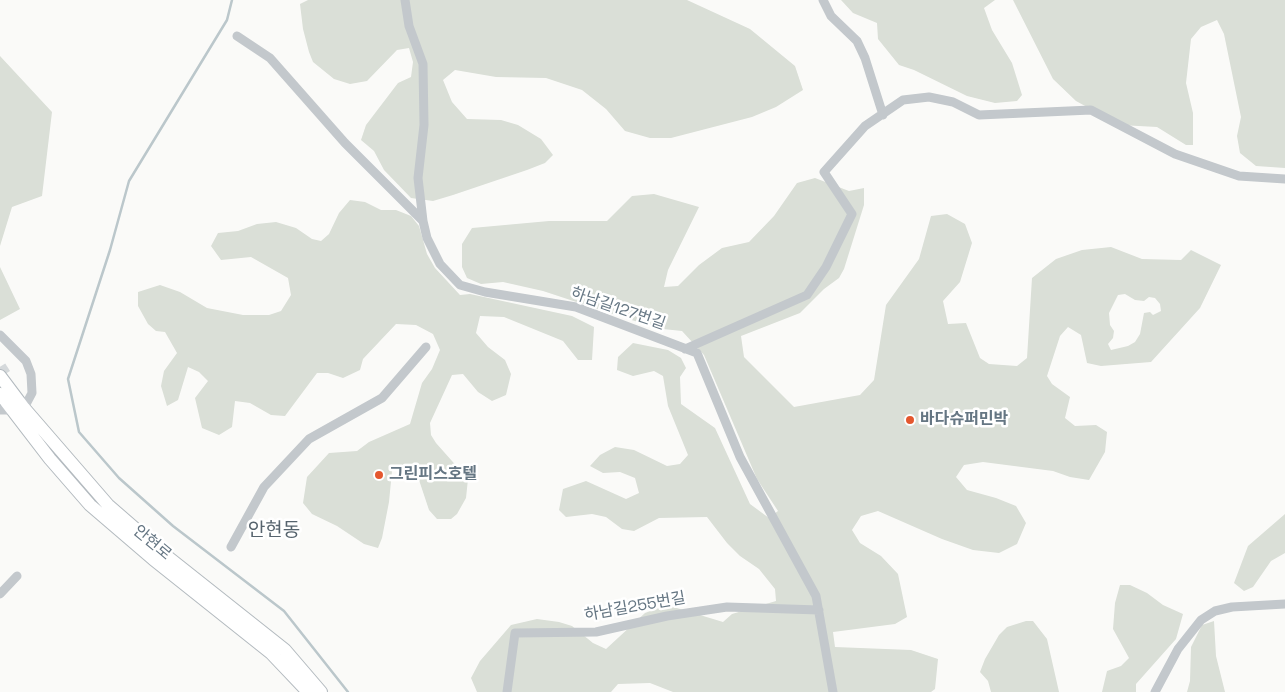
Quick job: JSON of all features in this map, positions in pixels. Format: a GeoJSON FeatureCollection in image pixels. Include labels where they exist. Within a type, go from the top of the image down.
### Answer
{"type":"FeatureCollection","features":[{"type":"Feature","properties":{"kind":"street","name":"하남길127번길"},"geometry":{"type":"LineString","coordinates":[[405,0],[409,26],[423,64],[424,125],[418,178],[423,221],[427,238],[440,264],[460,285],[485,292],[576,307],[697,353],[740,458],[812,588],[819,610],[833,692]]}},
{"type":"Feature","properties":{"kind":"street"},"geometry":{"type":"LineString","coordinates":[[823,0],[831,16],[857,41],[865,58],[883,115]]}},
{"type":"Feature","properties":{"kind":"street"},"geometry":{"type":"LineString","coordinates":[[237,36],[270,58],[345,143],[423,221]]}},
{"type":"Feature","properties":{"kind":"street"},"geometry":{"type":"LineString","coordinates":[[686,348],[806,295],[826,267],[852,214],[824,172],[865,126],[902,100],[929,97],[953,102],[979,115],[1091,110],[1175,154],[1239,176],[1285,179]]}},
{"type":"Feature","properties":{"kind":"street"},"geometry":{"type":"LineString","coordinates":[[0,335],[26,361],[31,374],[32,394],[12,409]]}},
{"type":"Feature","properties":{"kind":"street"},"geometry":{"type":"LineString","coordinates":[[231,547],[264,487],[308,438],[382,398],[426,347]]}},
{"type":"Feature","properties":{"kind":"street","name":"안현로"},"geometry":{"type":"LineString","coordinates":[[0,376],[12,409],[108,505],[169,558],[285,650],[321,692]]}},
{"type":"Feature","properties":{"kind":"street","name":"안현로"},"geometry":{"type":"LineString","coordinates":[[0,394],[50,459],[90,506],[271,653],[308,692]]}},
{"type":"Feature","properties":{"kind":"street"},"geometry":{"type":"LineString","coordinates":[[0,594],[17,576]]}},
{"type":"Feature","properties":{"kind":"street"},"geometry":{"type":"LineString","coordinates":[[1155,692],[1178,649],[1201,620],[1215,611],[1232,606],[1285,604]]}},
{"type":"Feature","properties":{"kind":"street","name":"하남길255번길"},"geometry":{"type":"LineString","coordinates":[[507,692],[515,633],[596,632],[667,616],[728,607],[819,610]]}},
{"type":"Feature","properties":{"kind":"shaded area"},"geometry":{"type":"Polygon","coordinates":[[[308,0],[687,0],[750,29],[795,66],[803,90],[776,107],[752,117],[671,138],[650,138],[625,131],[606,109],[582,90],[546,78],[496,77],[455,70],[443,80],[452,102],[467,119],[501,120],[518,125],[541,139],[553,155],[545,163],[453,195],[433,201],[411,198],[384,170],[374,151],[361,140],[366,125],[398,83],[411,77],[413,62],[409,48],[397,50],[367,81],[350,84],[334,79],[313,62],[309,52],[303,29],[300,4],[308,0]]]}},
{"type":"Feature","properties":{"kind":"shaded area"},"geometry":{"type":"Polygon","coordinates":[[[841,0],[995,0],[984,8],[992,30],[1012,63],[1022,95],[1017,101],[995,103],[967,96],[914,70],[899,65],[878,39],[877,23],[853,13],[841,0]]]}},
{"type":"Feature","properties":{"kind":"shaded area"},"geometry":{"type":"Polygon","coordinates":[[[1013,0],[1285,0],[1285,168],[1256,166],[1240,153],[1237,136],[1241,117],[1224,34],[1217,20],[1201,27],[1191,39],[1186,83],[1193,113],[1193,145],[1186,145],[1157,127],[1120,125],[1076,101],[1053,79],[1013,0]]]}},
{"type":"Feature","properties":{"kind":"shaded area"},"geometry":{"type":"Polygon","coordinates":[[[0,56],[52,112],[42,196],[12,207],[0,246],[0,56]]]}},
{"type":"Feature","properties":{"kind":"shaded area"},"geometry":{"type":"Polygon","coordinates":[[[815,178],[849,191],[864,188],[864,205],[844,269],[839,278],[824,289],[800,313],[741,336],[744,357],[794,407],[860,395],[874,380],[886,305],[919,259],[931,216],[947,214],[965,224],[972,243],[960,282],[943,301],[948,324],[966,323],[980,358],[989,364],[1017,366],[1027,358],[1032,278],[1056,259],[1082,250],[1111,247],[1142,259],[1181,260],[1191,250],[1221,265],[1200,308],[1151,362],[1101,366],[1087,363],[1081,335],[1068,327],[1060,336],[1047,376],[1052,384],[1070,397],[1065,418],[1075,426],[1096,425],[1107,432],[1105,452],[1089,480],[1070,477],[1053,471],[983,462],[964,465],[956,477],[967,490],[1016,506],[1026,523],[1017,544],[999,553],[973,550],[942,539],[878,511],[861,516],[852,530],[860,543],[881,556],[898,574],[907,617],[895,624],[833,632],[835,647],[911,650],[938,659],[935,689],[931,692],[673,692],[650,683],[618,684],[611,692],[477,692],[471,678],[480,661],[511,625],[537,619],[559,622],[572,626],[593,643],[606,649],[645,613],[667,605],[723,622],[732,614],[776,601],[775,589],[759,569],[740,556],[727,543],[707,517],[659,518],[634,531],[622,529],[606,517],[592,514],[566,517],[559,510],[563,489],[586,481],[626,499],[639,493],[635,478],[620,472],[603,473],[590,466],[600,455],[615,447],[634,450],[667,466],[680,464],[688,455],[668,406],[663,376],[654,371],[633,376],[617,370],[618,357],[633,343],[668,350],[681,358],[686,368],[680,377],[681,404],[715,428],[750,504],[769,518],[778,511],[757,479],[704,355],[682,331],[663,329],[628,319],[543,291],[503,282],[481,284],[467,278],[462,267],[462,244],[472,228],[549,221],[607,221],[632,196],[654,194],[699,207],[668,270],[664,287],[678,286],[699,265],[722,248],[749,242],[774,216],[797,183],[815,178]],[[1125,294],[1118,295],[1109,313],[1110,325],[1114,331],[1113,338],[1108,344],[1111,350],[1128,346],[1135,342],[1140,334],[1144,313],[1150,312],[1153,315],[1161,311],[1160,304],[1155,298],[1149,297],[1144,301],[1135,300],[1125,294]]]}},
{"type":"Feature","properties":{"kind":"shaded area"},"geometry":{"type":"Polygon","coordinates":[[[350,200],[365,202],[381,210],[396,210],[411,216],[419,226],[427,254],[435,268],[460,295],[470,294],[572,316],[594,327],[592,360],[578,360],[563,341],[504,317],[480,316],[476,333],[488,347],[505,360],[511,374],[506,395],[492,401],[478,392],[463,374],[452,375],[430,423],[431,435],[436,443],[468,479],[466,498],[457,514],[451,519],[437,519],[429,510],[418,477],[411,468],[403,466],[392,471],[389,502],[382,538],[378,548],[364,544],[337,526],[312,514],[303,503],[307,477],[329,453],[357,451],[369,442],[410,424],[422,383],[432,369],[440,350],[433,334],[416,325],[396,324],[363,359],[360,370],[343,378],[328,373],[317,373],[285,416],[271,415],[250,403],[235,401],[232,427],[219,435],[202,428],[195,398],[208,381],[199,372],[188,367],[178,400],[167,406],[161,386],[164,371],[177,353],[165,332],[156,331],[148,324],[138,306],[138,292],[160,285],[180,292],[207,308],[243,315],[269,315],[281,311],[291,295],[288,278],[251,257],[221,260],[211,246],[218,233],[238,231],[257,224],[276,222],[296,228],[312,239],[321,241],[329,234],[339,213],[350,200]]]}},
{"type":"Feature","properties":{"kind":"shaded area"},"geometry":{"type":"Polygon","coordinates":[[[0,267],[20,309],[0,320],[0,267]]]}},
{"type":"Feature","properties":{"kind":"shaded area"},"geometry":{"type":"Polygon","coordinates":[[[1285,514],[1285,553],[1271,561],[1253,587],[1244,591],[1234,583],[1248,546],[1285,514]]]}},
{"type":"Feature","properties":{"kind":"shaded area"},"geometry":{"type":"Polygon","coordinates":[[[1120,585],[1130,585],[1147,593],[1163,605],[1183,614],[1176,639],[1136,684],[1136,692],[1102,692],[1107,671],[1121,666],[1129,658],[1113,629],[1115,603],[1120,585]]]}},
{"type":"Feature","properties":{"kind":"shaded area"},"geometry":{"type":"Polygon","coordinates":[[[1026,621],[1033,621],[1047,639],[1059,692],[991,692],[988,681],[980,672],[985,659],[999,635],[1007,627],[1026,621]]]}},
{"type":"Feature","properties":{"kind":"shaded area"},"geometry":{"type":"Polygon","coordinates":[[[1214,621],[1216,656],[1225,692],[1187,692],[1190,681],[1191,647],[1202,625],[1214,621]]]}},
{"type":"Feature","properties":{"kind":"waterway"},"geometry":{"type":"LineString","coordinates":[[232,0],[227,20],[129,181],[110,250],[68,379],[79,432],[119,478],[173,526],[284,611],[348,692]]}},
{"type":"Feature","properties":{"kind":"tunnel"},"geometry":{"type":"LineString","coordinates":[[0,372],[8,367]]}},
{"type":"Feature","properties":{"kind":"place","name":"바다슈퍼민박"},"geometry":{"type":"Point","coordinates":[910,420]}},
{"type":"Feature","properties":{"kind":"place","name":"그린피스호텔"},"geometry":{"type":"Point","coordinates":[379,475]}},
{"type":"Feature","properties":{"kind":"district","name":"안현동"},"geometry":{"type":"Point","coordinates":[274,531]}}]}
